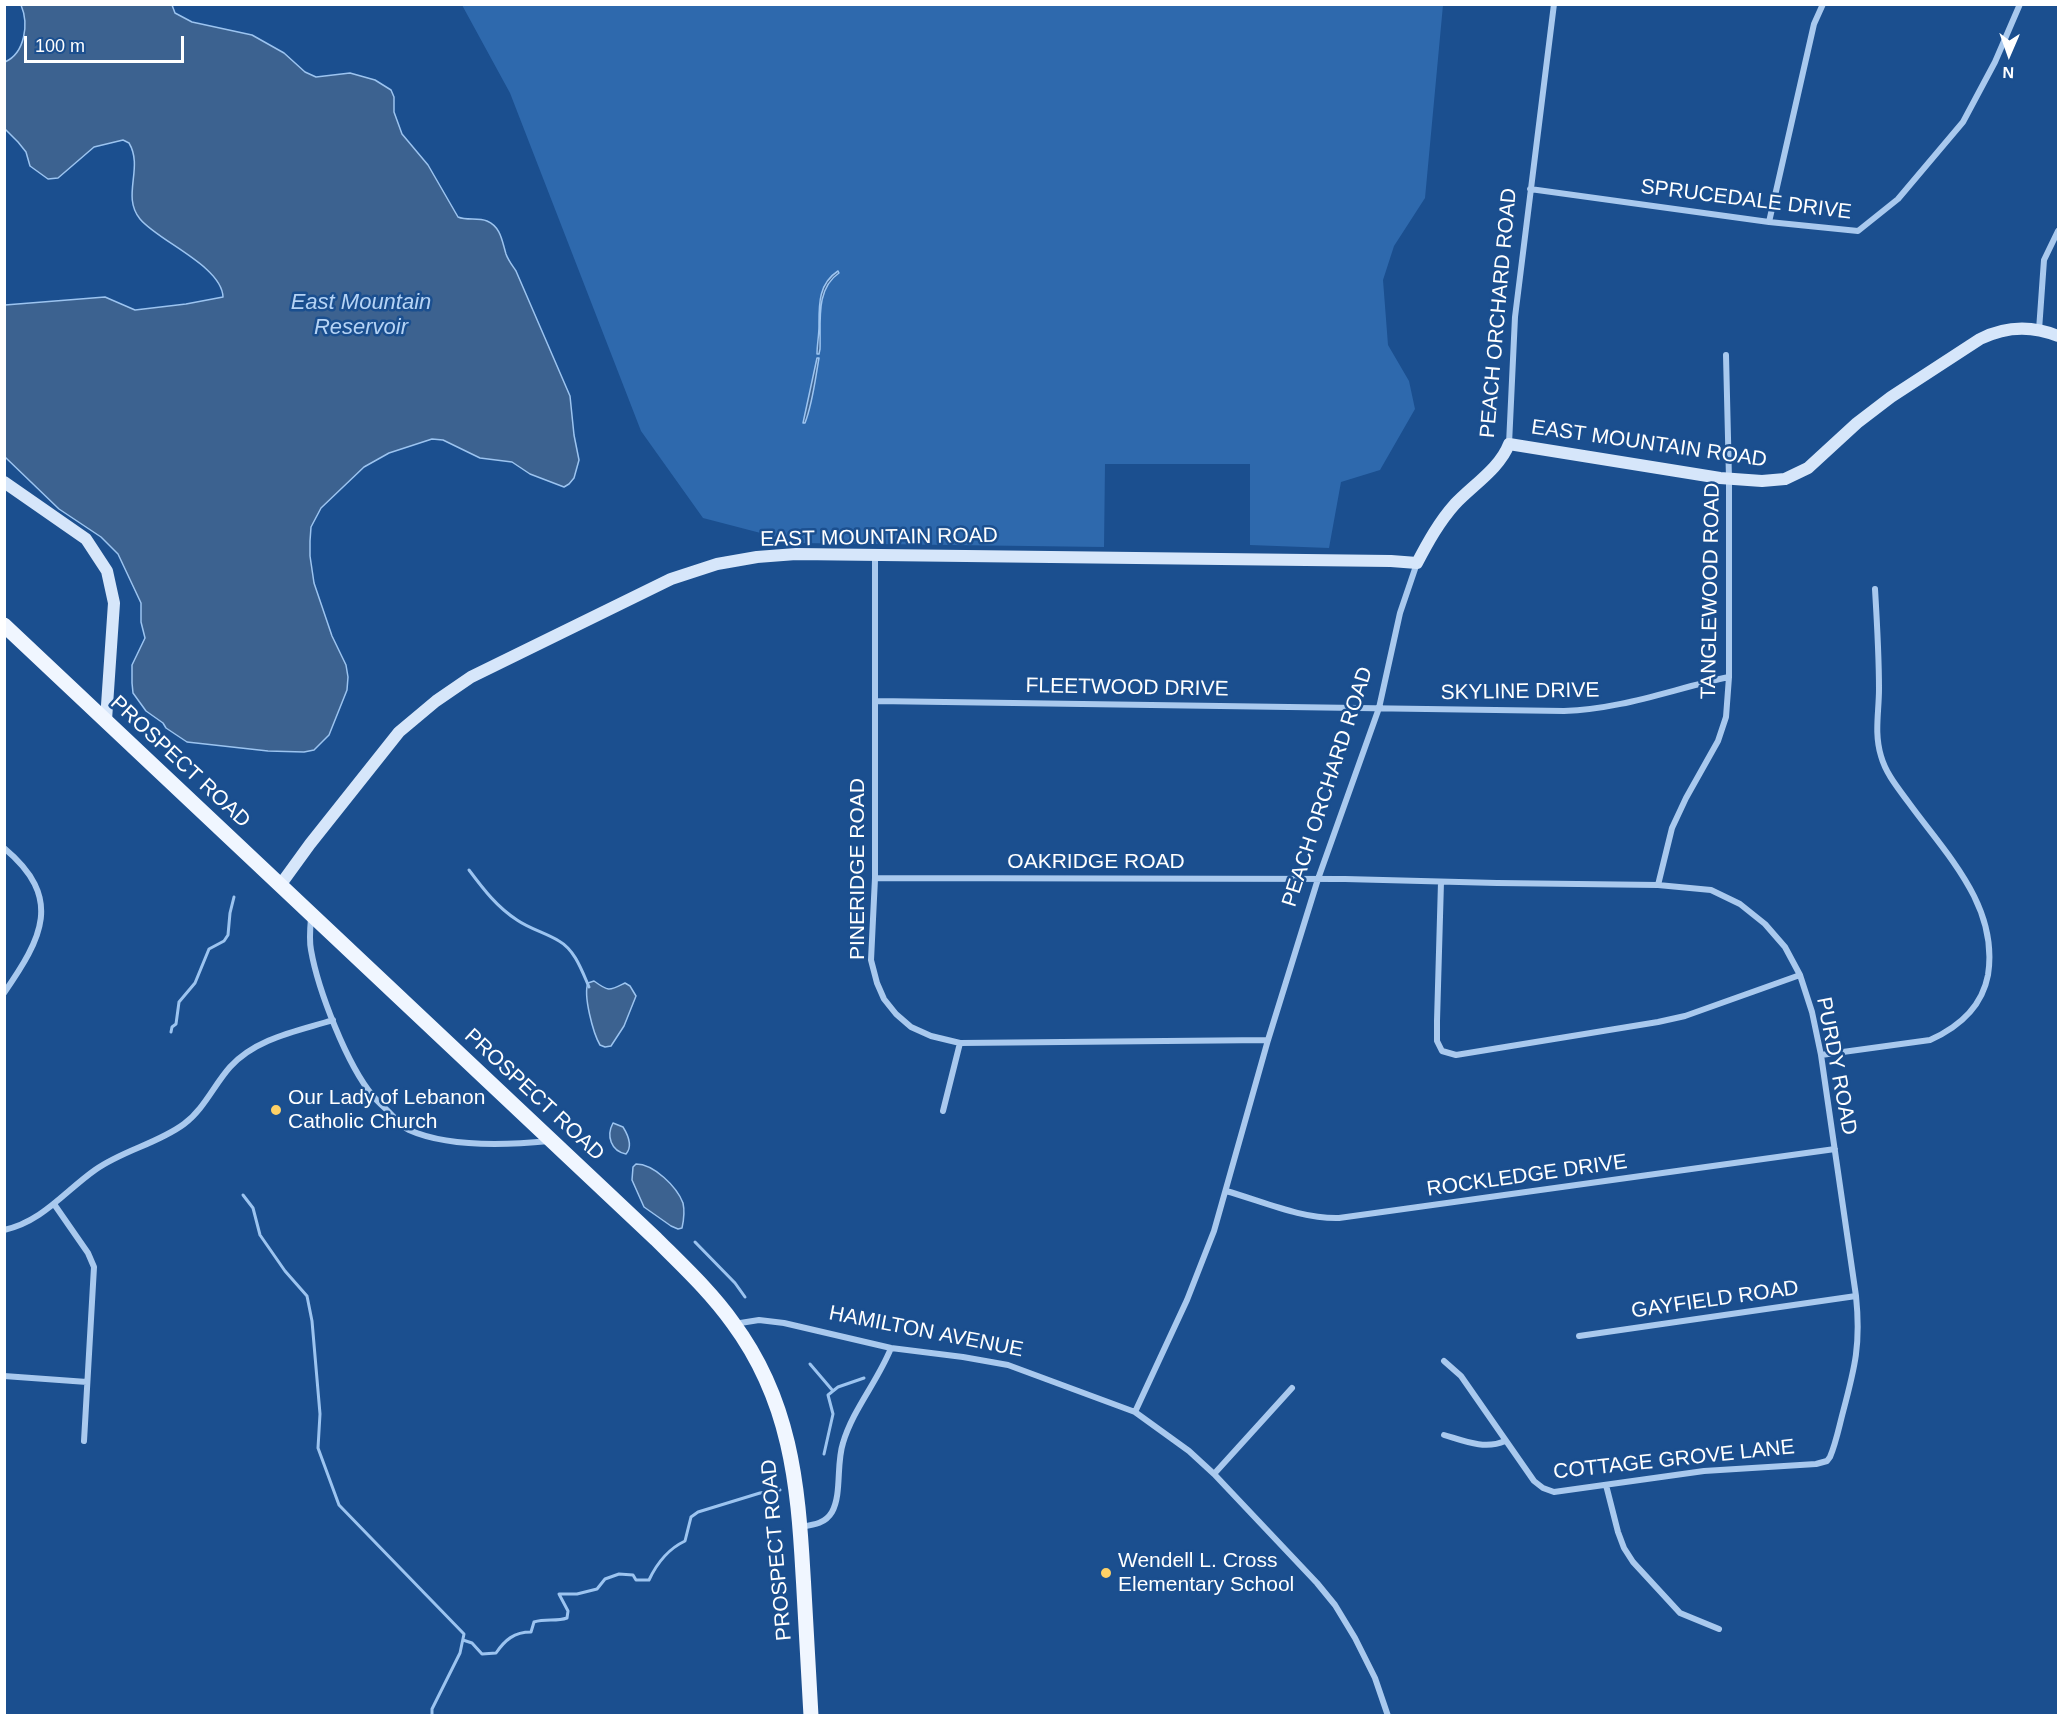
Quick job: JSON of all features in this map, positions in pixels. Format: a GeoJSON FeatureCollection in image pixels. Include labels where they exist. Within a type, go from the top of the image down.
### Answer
{"type":"FeatureCollection","features":[{"type":"Feature","properties":{"kind":"main road","name":"PROSPECT ROAD"},"geometry":{"type":"LineString","coordinates":[[4,625],[227,836],[281,884],[701,1283],[734,1324],[754,1358],[781,1417],[796,1480],[811,1716]]}},
{"type":"Feature","properties":{"kind":"street","name":"PEACH ORCHARD ROAD"},"geometry":{"type":"LineString","coordinates":[[1135,1412],[1200,1271],[1226,1191],[1268,1040],[1318,879],[1379,708],[1400,613],[1417,563],[1444,517],[1497,462],[1509,444],[1514,329],[1554,4]]}},
{"type":"Feature","properties":{"kind":"street"},"geometry":{"type":"LineString","coordinates":[[1769,222],[1814,24],[1823,4]]}},
{"type":"Feature","properties":{"kind":"street","name":"SPRUCEDALE DRIVE"},"geometry":{"type":"LineString","coordinates":[[1530,189],[1769,222],[1858,231],[1898,199],[1963,122],[1995,62],[2020,4]]}},
{"type":"Feature","properties":{"kind":"street"},"geometry":{"type":"LineString","coordinates":[[2039,330],[2044,260],[2058,231]]}},
{"type":"Feature","properties":{"kind":"street","name":"EAST MOUNTAIN ROAD"},"geometry":{"type":"LineString","coordinates":[[1509,444],[1729,479],[1774,481],[1797,475],[1815,462],[1874,409],[1980,339],[2011,328],[2039,330],[2058,336]]}},
{"type":"Feature","properties":{"kind":"street","name":"TANGLEWOOD ROAD"},"geometry":{"type":"LineString","coordinates":[[1658,885],[1672,828],[1718,741],[1726,717],[1729,677],[1729,479],[1726,355]]}},
{"type":"Feature","properties":{"kind":"street"},"geometry":{"type":"LineString","coordinates":[[4,482],[86,539],[107,571],[114,603],[105,720]]}},
{"type":"Feature","properties":{"kind":"street","name":"EAST MOUNTAIN ROAD"},"geometry":{"type":"LineString","coordinates":[[281,884],[399,732],[436,701],[471,677],[671,579],[717,564],[757,557],[796,554],[1417,563]]}},
{"type":"Feature","properties":{"kind":"street","name":"PINERIDGE ROAD"},"geometry":{"type":"LineString","coordinates":[[875,555],[875,878],[871,960],[884,999],[896,1014],[911,1027],[931,1036],[960,1043],[1268,1040]]}},
{"type":"Feature","properties":{"kind":"street"},"geometry":{"type":"LineString","coordinates":[[1821,1055],[1930,1040],[1942,1034],[1962,1022],[1977,1002],[1987,980],[1989,967],[1988,932],[1980,904],[1894,782],[1877,744],[1879,672],[1875,589]]}},
{"type":"Feature","properties":{"kind":"street","name":"SKYLINE DRIVE"},"geometry":{"type":"LineString","coordinates":[[1379,708],[1594,710],[1628,704],[1688,685],[1729,677]]}},
{"type":"Feature","properties":{"kind":"street","name":"FLEETWOOD DRIVE"},"geometry":{"type":"LineString","coordinates":[[876,701],[1379,708]]}},
{"type":"Feature","properties":{"kind":"street"},"geometry":{"type":"LineString","coordinates":[[4,848],[32,877],[42,899],[42,919],[36,940],[23,966],[4,993]]}},
{"type":"Feature","properties":{"kind":"street","name":"OAKRIDGE ROAD"},"geometry":{"type":"LineString","coordinates":[[875,878],[1318,879]]}},
{"type":"Feature","properties":{"kind":"street","name":"PURDY ROAD"},"geometry":{"type":"LineString","coordinates":[[1318,879],[1658,885],[1711,890],[1740,904],[1765,924],[1785,947],[1800,975],[1812,1012],[1821,1055],[1856,1296],[1859,1336],[1856,1361],[1833,1452],[1827,1461]]}},
{"type":"Feature","properties":{"kind":"street"},"geometry":{"type":"LineString","coordinates":[[1441,882],[1437,1041],[1442,1051],[1456,1055],[1685,1016],[1800,975]]}},
{"type":"Feature","properties":{"kind":"street"},"geometry":{"type":"LineString","coordinates":[[311,913],[311,950],[333,1020],[353,1066],[373,1096],[407,1130],[432,1138],[474,1143],[517,1144],[552,1141]]}},
{"type":"Feature","properties":{"kind":"street"},"geometry":{"type":"LineString","coordinates":[[4,1230],[30,1220],[107,1162],[164,1136],[184,1124],[200,1108],[230,1068],[250,1049],[273,1039],[333,1020]]}},
{"type":"Feature","properties":{"kind":"street"},"geometry":{"type":"LineString","coordinates":[[943,1111],[960,1043]]}},
{"type":"Feature","properties":{"kind":"street","name":"ROCKLEDGE DRIVE"},"geometry":{"type":"LineString","coordinates":[[1226,1191],[1298,1212],[1324,1218],[1339,1218],[1835,1149]]}},
{"type":"Feature","properties":{"kind":"street"},"geometry":{"type":"LineString","coordinates":[[54,1204],[88,1253],[94,1267],[84,1442]]}},
{"type":"Feature","properties":{"kind":"street","name":"GAYFIELD ROAD"},"geometry":{"type":"LineString","coordinates":[[1579,1336],[1856,1296]]}},
{"type":"Feature","properties":{"kind":"street","name":"HAMILTON AVENUE"},"geometry":{"type":"LineString","coordinates":[[734,1324],[759,1320],[784,1323],[891,1348],[1008,1365],[1135,1412],[1189,1451],[1214,1474],[1317,1583],[1335,1605],[1355,1638],[1375,1678],[1388,1716]]}},
{"type":"Feature","properties":{"kind":"street"},"geometry":{"type":"LineString","coordinates":[[800,1527],[825,1521],[832,1512],[836,1502],[840,1455],[848,1429],[883,1368],[891,1348]]}},
{"type":"Feature","properties":{"kind":"street","name":"COTTAGE GROVE LANE"},"geometry":{"type":"LineString","coordinates":[[1444,1361],[1461,1376],[1534,1481],[1543,1488],[1561,1492],[1704,1471],[1816,1464],[1827,1461]]}},
{"type":"Feature","properties":{"kind":"street"},"geometry":{"type":"LineString","coordinates":[[4,1376],[87,1382]]}},
{"type":"Feature","properties":{"kind":"street"},"geometry":{"type":"LineString","coordinates":[[1214,1474],[1292,1388]]}},
{"type":"Feature","properties":{"kind":"street"},"geometry":{"type":"LineString","coordinates":[[1444,1435],[1484,1445],[1496,1445],[1505,1441]]}},
{"type":"Feature","properties":{"kind":"street"},"geometry":{"type":"LineString","coordinates":[[1606,1485],[1618,1532],[1633,1562],[1680,1613],[1719,1629]]}},
{"type":"Feature","properties":{"kind":"shaded area"},"geometry":{"type":"Polygon","coordinates":[[[462,5],[1443,5],[1425,198],[1394,246],[1383,280],[1388,345],[1409,381],[1415,409],[1380,470],[1341,482],[1329,548],[1250,545],[1250,464],[1105,464],[1104,547],[799,543],[703,518],[641,431],[510,93],[462,5]]]}},
{"type":"Feature","properties":{"kind":"water","name":"East Mountain Reservoir"},"geometry":{"type":"Polygon","coordinates":[[[21,5],[172,5],[175,13],[192,22],[252,35],[284,53],[305,72],[316,77],[350,73],[375,80],[391,90],[394,97],[394,112],[402,134],[428,165],[458,217],[487,221],[498,231],[570,396],[579,460],[574,478],[564,487],[530,474],[512,462],[480,458],[443,440],[432,439],[389,453],[364,467],[321,508],[311,527],[310,556],[314,583],[332,636],[346,665],[348,677],[347,690],[329,735],[314,750],[268,751],[187,742],[146,711],[133,693],[132,683],[132,665],[145,638],[141,622],[141,603],[118,554],[101,537],[59,509],[5,457],[5,305],[105,297],[135,310],[223,297],[220,286],[201,264],[140,219],[132,201],[134,162],[129,143],[123,140],[94,147],[58,178],[48,179],[30,166],[26,152],[5,129],[5,62],[17,52],[24,37],[25,21],[21,5]]]}},
{"type":"Feature","properties":{"kind":"water"},"geometry":{"type":"Polygon","coordinates":[[[838,271],[839,273],[826,288],[823,297],[820,349],[817,354],[821,296],[831,276],[838,271]]]}},
{"type":"Feature","properties":{"kind":"water"},"geometry":{"type":"Polygon","coordinates":[[[817,358],[819,358],[812,399],[805,423],[803,423],[817,358]]]}},
{"type":"Feature","properties":{"kind":"water"},"geometry":{"type":"Polygon","coordinates":[[[594,981],[609,989],[625,983],[630,986],[636,996],[624,1026],[611,1046],[600,1045],[592,1023],[587,989],[588,983],[594,981]]]}},
{"type":"Feature","properties":{"kind":"water"},"geometry":{"type":"Polygon","coordinates":[[[613,1123],[623,1127],[627,1133],[629,1144],[626,1154],[617,1150],[611,1142],[610,1133],[613,1123]]]}},
{"type":"Feature","properties":{"kind":"water"},"geometry":{"type":"Polygon","coordinates":[[[636,1164],[657,1172],[676,1190],[684,1206],[682,1228],[671,1226],[644,1207],[632,1180],[633,1167],[636,1164]]]}},
{"type":"Feature","properties":{"kind":"waterway"},"geometry":{"type":"LineString","coordinates":[[469,870],[503,910],[522,923],[565,945],[577,961],[589,987]]}},
{"type":"Feature","properties":{"kind":"waterway"},"geometry":{"type":"LineString","coordinates":[[171,1032],[172,1027],[176,1024],[179,1002],[195,983],[209,949],[224,941],[228,935],[234,897]]}},
{"type":"Feature","properties":{"kind":"waterway"},"geometry":{"type":"LineString","coordinates":[[243,1195],[253,1208],[260,1235],[285,1271],[307,1296],[312,1321],[320,1414],[318,1448],[339,1505],[464,1634],[460,1653],[432,1709],[432,1716]]}},
{"type":"Feature","properties":{"kind":"waterway"},"geometry":{"type":"LineString","coordinates":[[695,1242],[735,1283],[745,1297]]}},
{"type":"Feature","properties":{"kind":"waterway"},"geometry":{"type":"LineString","coordinates":[[810,1364],[833,1391]]}},
{"type":"Feature","properties":{"kind":"waterway"},"geometry":{"type":"LineString","coordinates":[[824,1454],[833,1414],[828,1395],[838,1387],[864,1378]]}},
{"type":"Feature","properties":{"kind":"waterway"},"geometry":{"type":"LineString","coordinates":[[463,1640],[472,1643],[482,1654],[496,1653],[511,1638],[520,1633],[531,1632],[534,1622],[567,1618],[568,1611],[559,1594],[577,1594],[597,1589],[605,1579],[619,1574],[633,1575],[636,1580],[649,1580],[664,1557],[685,1541],[691,1517],[698,1512],[760,1493],[780,1490]]}},
{"type":"Feature","properties":{"kind":"place","name":"Our Lady of Lebanon Catholic Church"},"geometry":{"type":"Point","coordinates":[276,1110]}},
{"type":"Feature","properties":{"kind":"place","name":"Wendell L. Cross Elementary School"},"geometry":{"type":"Point","coordinates":[1106,1573]}}]}
